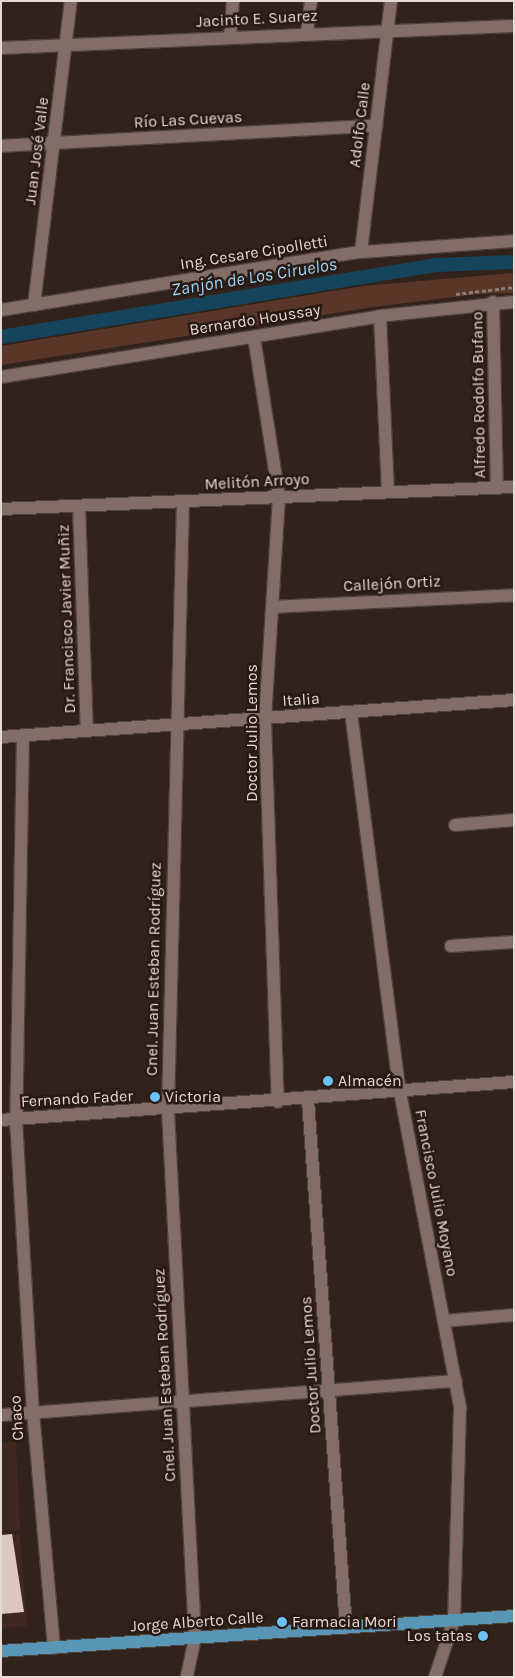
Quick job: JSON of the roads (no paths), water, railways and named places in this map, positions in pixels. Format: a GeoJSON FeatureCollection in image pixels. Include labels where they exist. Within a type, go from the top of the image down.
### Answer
{"type":"FeatureCollection","features":[{"type":"Feature","properties":{"kind":"main road","name":"Jorge Alberto Calle"},"geometry":{"type":"LineString","coordinates":[[1,1651],[514,1616]]}},
{"type":"Feature","properties":{"kind":"street","name":"Juan José Valle"},"geometry":{"type":"LineString","coordinates":[[34,305],[71,1]]}},
{"type":"Feature","properties":{"kind":"street"},"geometry":{"type":"LineString","coordinates":[[230,36],[234,1]]}},
{"type":"Feature","properties":{"kind":"street"},"geometry":{"type":"LineString","coordinates":[[307,33],[311,1]]}},
{"type":"Feature","properties":{"kind":"street","name":"Adolfo Calle"},"geometry":{"type":"LineString","coordinates":[[361,252],[391,1]]}},
{"type":"Feature","properties":{"kind":"street","name":"Jacinto E. Suarez"},"geometry":{"type":"LineString","coordinates":[[1,48],[388,29],[514,26]]}},
{"type":"Feature","properties":{"kind":"street","name":"Río Las Cuevas"},"geometry":{"type":"LineString","coordinates":[[1,146],[376,126]]}},
{"type":"Feature","properties":{"kind":"street","name":"Ing. Cesare Cipolletti"},"geometry":{"type":"LineString","coordinates":[[1,310],[361,252],[514,241]]}},
{"type":"Feature","properties":{"kind":"street","name":"Bernardo Houssay"},"geometry":{"type":"LineString","coordinates":[[1,377],[380,316],[493,302],[514,302]]}},
{"type":"Feature","properties":{"kind":"street","name":"Alfredo Rodolfo Bufano"},"geometry":{"type":"LineString","coordinates":[[493,302],[496,488]]}},
{"type":"Feature","properties":{"kind":"street"},"geometry":{"type":"LineString","coordinates":[[380,316],[388,492]]}},
{"type":"Feature","properties":{"kind":"street","name":"Doctor Julio Lemos"},"geometry":{"type":"LineString","coordinates":[[254,337],[279,497],[265,719],[278,1102]]}},
{"type":"Feature","properties":{"kind":"street","name":"Melitón Arroyo"},"geometry":{"type":"LineString","coordinates":[[1,509],[514,487]]}},
{"type":"Feature","properties":{"kind":"street","name":"Cnel. Juan Esteban Rodríguez"},"geometry":{"type":"LineString","coordinates":[[183,501],[174,725],[168,1110],[195,1638],[187,1677]]}},
{"type":"Feature","properties":{"kind":"street","name":"Dr. Francisco Javier Muñiz"},"geometry":{"type":"LineString","coordinates":[[79,506],[87,731]]}},
{"type":"Feature","properties":{"kind":"street","name":"Callejón Ortiz"},"geometry":{"type":"LineString","coordinates":[[272,606],[514,595]]}},
{"type":"Feature","properties":{"kind":"street","name":"Italia"},"geometry":{"type":"LineString","coordinates":[[1,737],[514,700]]}},
{"type":"Feature","properties":{"kind":"street","name":"Francisco Julio Moyano"},"geometry":{"type":"LineString","coordinates":[[351,712],[400,1092],[460,1408],[454,1620],[435,1677]]}},
{"type":"Feature","properties":{"kind":"street","name":"Chaco"},"geometry":{"type":"LineString","coordinates":[[23,735],[16,1119],[33,1412],[54,1648]]}},
{"type":"Feature","properties":{"kind":"street"},"geometry":{"type":"LineString","coordinates":[[455,825],[514,820]]}},
{"type":"Feature","properties":{"kind":"street"},"geometry":{"type":"LineString","coordinates":[[451,946],[514,942]]}},
{"type":"Feature","properties":{"kind":"street","name":"Fernando Fader"},"geometry":{"type":"LineString","coordinates":[[1,1120],[308,1100],[514,1082]]}},
{"type":"Feature","properties":{"kind":"street","name":"Doctor Julio Lemos"},"geometry":{"type":"LineString","coordinates":[[308,1100],[346,1628]]}},
{"type":"Feature","properties":{"kind":"street"},"geometry":{"type":"LineString","coordinates":[[444,1321],[514,1315]]}},
{"type":"Feature","properties":{"kind":"street"},"geometry":{"type":"LineString","coordinates":[[1,1414],[456,1382]]}},
{"type":"Feature","properties":{"kind":"waterway","name":"Zanjón de Los Ciruelos"},"geometry":{"type":"LineString","coordinates":[[1,337],[438,265],[514,262]]}},
{"type":"Feature","properties":{"kind":"place","name":"Almacén"},"geometry":{"type":"Point","coordinates":[328,1081]}},
{"type":"Feature","properties":{"kind":"place","name":"Victoria"},"geometry":{"type":"Point","coordinates":[155,1097]}},
{"type":"Feature","properties":{"kind":"place","name":"Farmacia Mori"},"geometry":{"type":"Point","coordinates":[282,1622]}},
{"type":"Feature","properties":{"kind":"place","name":"Los tatas"},"geometry":{"type":"Point","coordinates":[483,1636]}}]}
